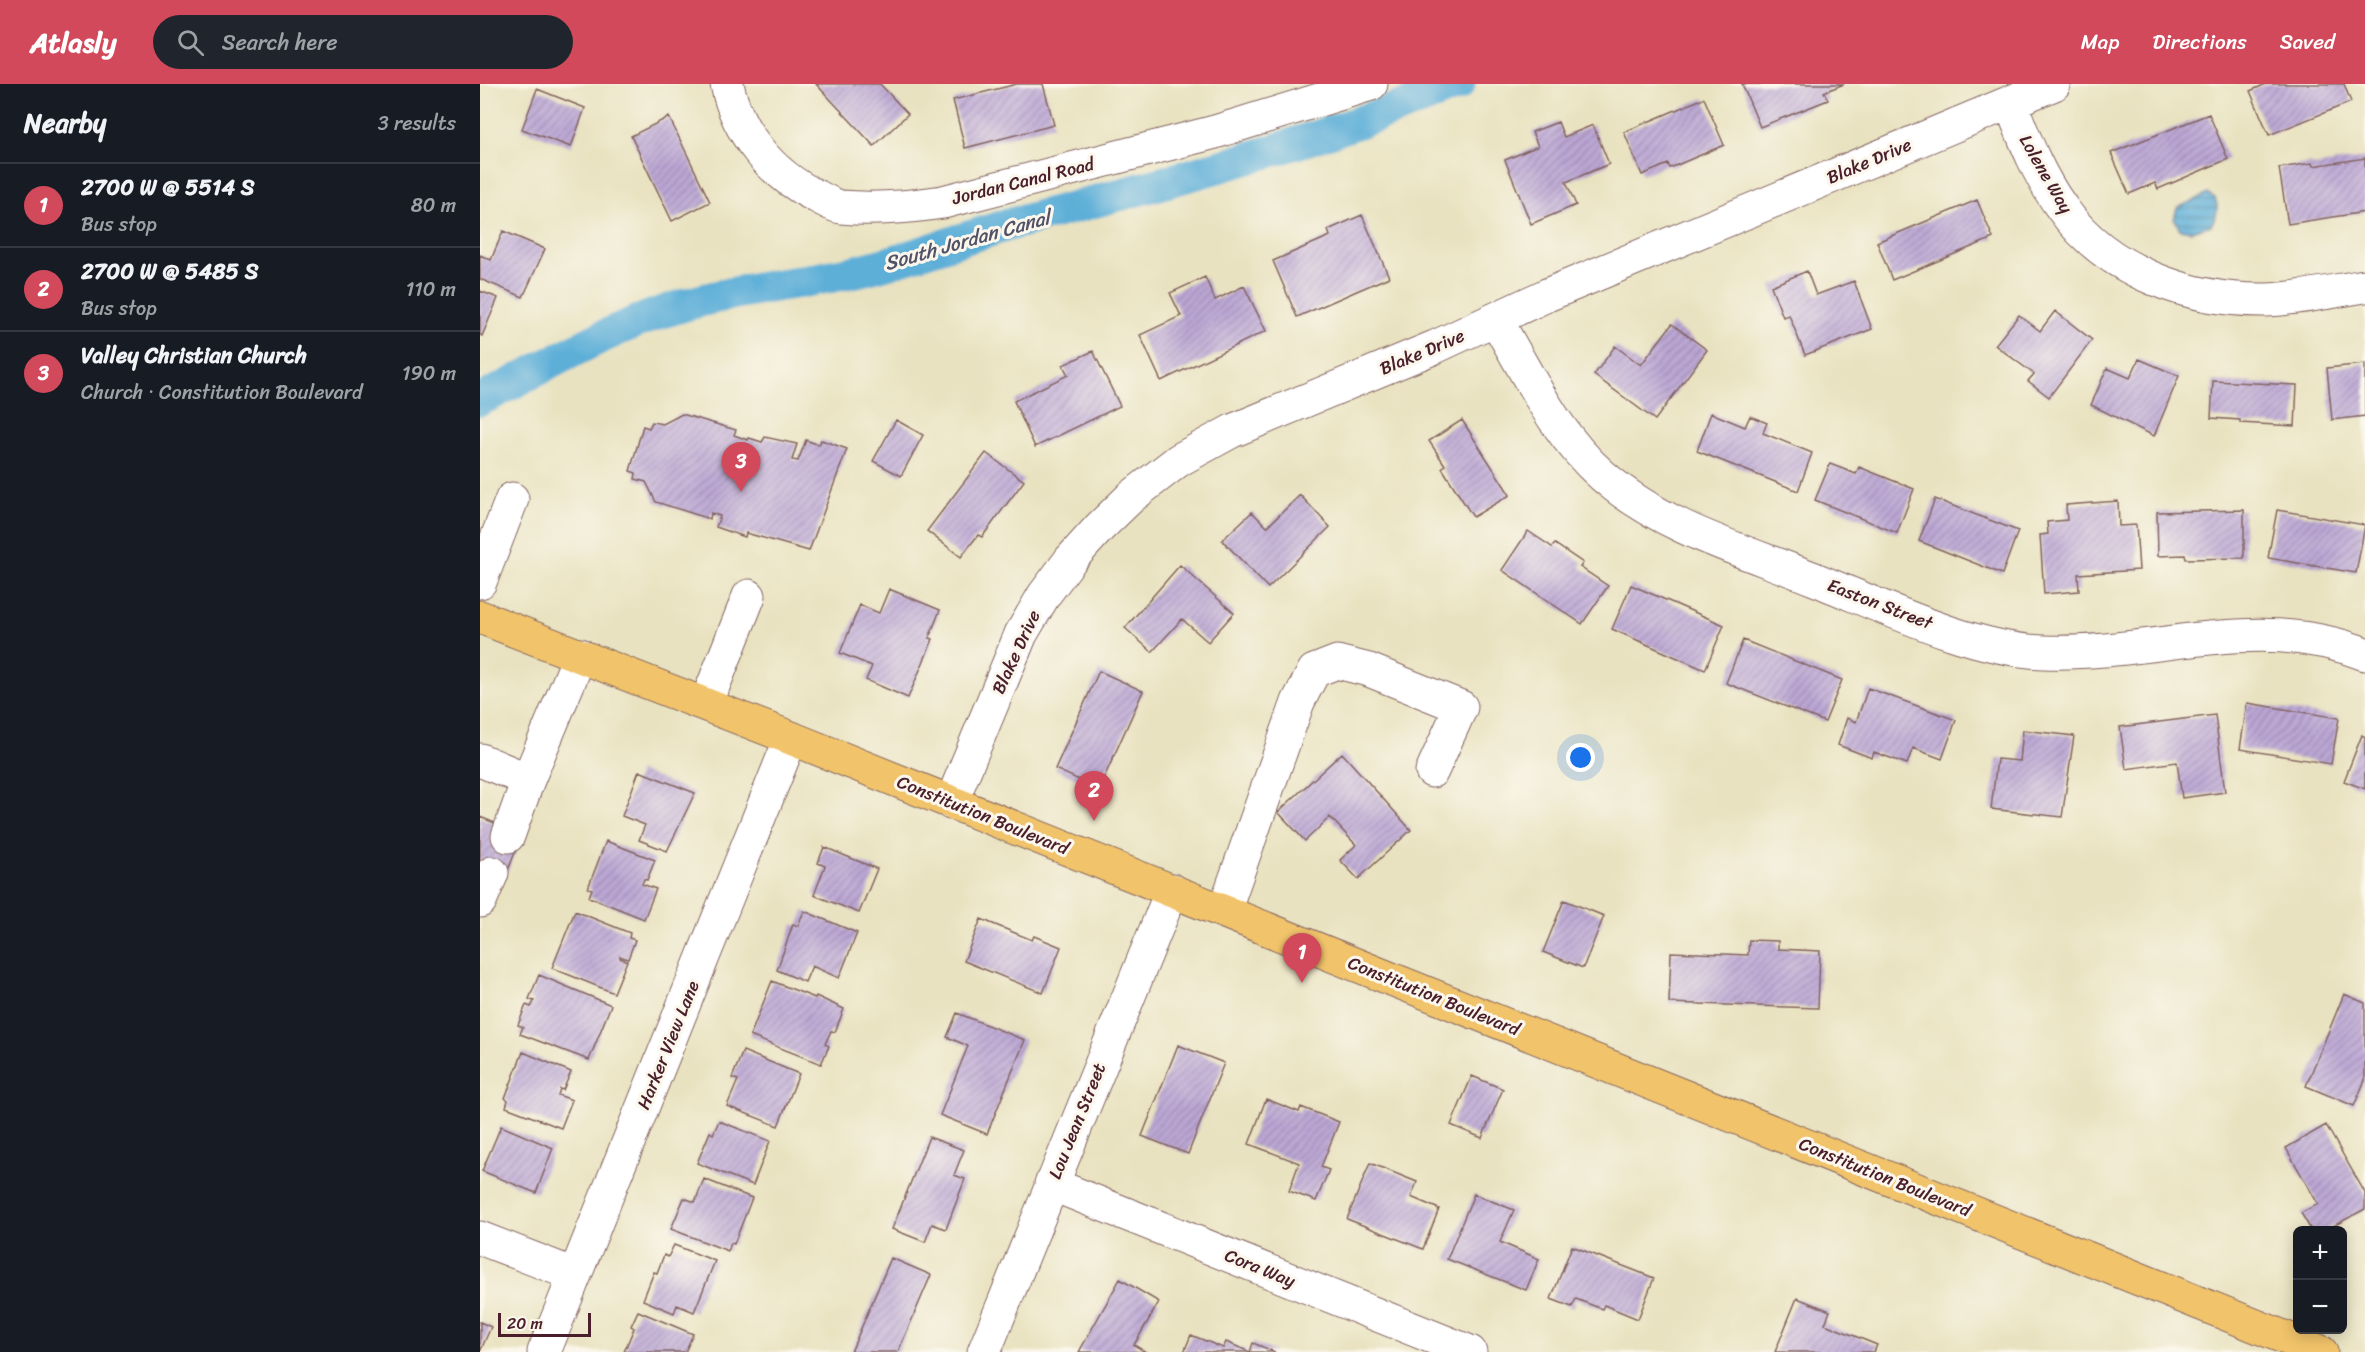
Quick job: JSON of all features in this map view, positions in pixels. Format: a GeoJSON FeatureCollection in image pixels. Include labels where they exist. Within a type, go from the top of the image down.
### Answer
{"type":"FeatureCollection","features":[{"type":"Feature","properties":{"kind":"main road","name":"Constitution Boulevard"},"geometry":{"type":"LineString","coordinates":[[480,617],[706,704],[1172,890],[2321,1352]]}},
{"type":"Feature","properties":{"kind":"street","name":"Jordan Canal Road"},"geometry":{"type":"LineString","coordinates":[[727,84],[732,108],[748,137],[775,170],[807,191],[839,207],[907,207],[943,202],[1215,132],[1371,84]]}},
{"type":"Feature","properties":{"kind":"street","name":"Blake Drive"},"geometry":{"type":"LineString","coordinates":[[951,803],[1027,624],[1071,559],[1131,497],[1179,460],[1232,431],[1496,320],[1546,295],[2054,84]]}},
{"type":"Feature","properties":{"kind":"street","name":"Lolene Way"},"geometry":{"type":"LineString","coordinates":[[2010,102],[2028,148],[2062,208],[2083,232],[2135,270],[2165,285],[2215,297],[2267,300],[2365,286]]}},
{"type":"Feature","properties":{"kind":"street","name":"Easton Street"},"geometry":{"type":"LineString","coordinates":[[1496,320],[1563,434],[1603,476],[1652,511],[1695,531],[1898,613],[2008,648],[2042,652],[2078,652],[2227,634],[2268,633],[2311,638],[2365,654]]}},
{"type":"Feature","properties":{"kind":"street"},"geometry":{"type":"LineString","coordinates":[[480,582],[512,499]]}},
{"type":"Feature","properties":{"kind":"street"},"geometry":{"type":"LineString","coordinates":[[706,704],[749,596]]}},
{"type":"Feature","properties":{"kind":"street"},"geometry":{"type":"LineString","coordinates":[[508,836],[528,780],[580,655]]}},
{"type":"Feature","properties":{"kind":"street"},"geometry":{"type":"LineString","coordinates":[[1224,911],[1298,702],[1314,671],[1336,662],[1369,670],[1461,706],[1432,771]]}},
{"type":"Feature","properties":{"kind":"street","name":"Harker View Lane"},"geometry":{"type":"LineString","coordinates":[[544,1352],[790,738]]}},
{"type":"Feature","properties":{"kind":"street"},"geometry":{"type":"LineString","coordinates":[[480,760],[528,780]]}},
{"type":"Feature","properties":{"kind":"street","name":"Lou Jean Street"},"geometry":{"type":"LineString","coordinates":[[984,1352],[1172,890]]}},
{"type":"Feature","properties":{"kind":"street","name":"Cora Way"},"geometry":{"type":"LineString","coordinates":[[1051,1184],[1470,1352]]}},
{"type":"Feature","properties":{"kind":"street"},"geometry":{"type":"LineString","coordinates":[[480,1238],[575,1275]]}},
{"type":"Feature","properties":{"kind":"water"},"geometry":{"type":"Polygon","coordinates":[[[2208,194],[2215,198],[2217,205],[2216,215],[2211,225],[2191,231],[2180,229],[2174,219],[2177,208],[2208,194]]]}},
{"type":"Feature","properties":{"kind":"building"},"geometry":{"type":"Polygon","coordinates":[[[816,84],[880,84],[908,114],[874,146],[816,84]]]}},
{"type":"Feature","properties":{"kind":"building"},"geometry":{"type":"Polygon","coordinates":[[[1017,84],[1043,84],[1054,125],[965,148],[953,100],[1017,84]]]}},
{"type":"Feature","properties":{"kind":"building"},"geometry":{"type":"Polygon","coordinates":[[[1742,84],[1844,84],[1824,92],[1828,100],[1760,127],[1742,84]]]}},
{"type":"Feature","properties":{"kind":"building"},"geometry":{"type":"Polygon","coordinates":[[[2266,84],[2344,84],[2351,102],[2269,135],[2250,91],[2266,84]]]}},
{"type":"Feature","properties":{"kind":"building"},"geometry":{"type":"Polygon","coordinates":[[[537,89],[585,108],[571,147],[522,129],[537,89]]]}},
{"type":"Feature","properties":{"kind":"building"},"geometry":{"type":"Polygon","coordinates":[[[1704,98],[1724,145],[1670,168],[1668,164],[1642,175],[1624,132],[1704,98]]]}},
{"type":"Feature","properties":{"kind":"building"},"geometry":{"type":"Polygon","coordinates":[[[2209,114],[2228,159],[2158,189],[2155,183],[2129,194],[2111,153],[2209,114]]]}},
{"type":"Feature","properties":{"kind":"building"},"geometry":{"type":"Polygon","coordinates":[[[669,117],[710,202],[672,221],[631,136],[669,117]]]}},
{"type":"Feature","properties":{"kind":"building"},"geometry":{"type":"Polygon","coordinates":[[[1558,122],[1564,137],[1593,125],[1609,164],[1566,182],[1576,205],[1531,224],[1505,160],[1538,146],[1532,132],[1558,122]]]}},
{"type":"Feature","properties":{"kind":"building"},"geometry":{"type":"Polygon","coordinates":[[[2365,158],[2365,212],[2288,224],[2279,168],[2312,163],[2313,166],[2365,158]]]}},
{"type":"Feature","properties":{"kind":"building"},"geometry":{"type":"Polygon","coordinates":[[[1977,200],[1993,238],[1892,280],[1877,242],[1977,200]]]}},
{"type":"Feature","properties":{"kind":"building"},"geometry":{"type":"Polygon","coordinates":[[[1362,215],[1389,277],[1297,317],[1273,261],[1330,236],[1328,230],[1362,215]]]}},
{"type":"Feature","properties":{"kind":"building"},"geometry":{"type":"Polygon","coordinates":[[[503,231],[545,249],[523,297],[480,279],[480,255],[491,260],[503,231]]]}},
{"type":"Feature","properties":{"kind":"building"},"geometry":{"type":"Polygon","coordinates":[[[1807,271],[1816,295],[1854,281],[1872,329],[1805,355],[1789,315],[1783,317],[1771,286],[1807,271]]]}},
{"type":"Feature","properties":{"kind":"building"},"geometry":{"type":"Polygon","coordinates":[[[1205,277],[1215,300],[1244,286],[1266,331],[1161,381],[1140,335],[1181,316],[1170,293],[1205,277]]]}},
{"type":"Feature","properties":{"kind":"building"},"geometry":{"type":"Polygon","coordinates":[[[480,291],[498,298],[482,336],[480,335],[480,291]]]}},
{"type":"Feature","properties":{"kind":"building"},"geometry":{"type":"Polygon","coordinates":[[[2055,311],[2092,340],[2049,397],[2028,381],[2034,374],[1995,345],[2019,315],[2040,331],[2055,311]]]}},
{"type":"Feature","properties":{"kind":"building"},"geometry":{"type":"Polygon","coordinates":[[[1672,324],[1707,350],[1655,420],[1594,375],[1615,346],[1641,365],[1672,324]]]}},
{"type":"Feature","properties":{"kind":"building"},"geometry":{"type":"Polygon","coordinates":[[[1093,351],[1120,406],[1035,447],[1014,401],[1068,375],[1063,365],[1093,351]]]}},
{"type":"Feature","properties":{"kind":"building"},"geometry":{"type":"Polygon","coordinates":[[[2139,359],[2179,376],[2154,436],[2091,405],[2107,368],[2130,378],[2139,359]]]}},
{"type":"Feature","properties":{"kind":"building"},"geometry":{"type":"Polygon","coordinates":[[[2365,364],[2365,416],[2332,420],[2327,368],[2365,364]]]}},
{"type":"Feature","properties":{"kind":"building"},"geometry":{"type":"Polygon","coordinates":[[[2213,381],[2297,385],[2295,426],[2240,423],[2240,420],[2211,418],[2213,381]]]}},
{"type":"Feature","properties":{"kind":"building"},"geometry":{"type":"Polygon","coordinates":[[[1711,413],[1745,427],[1750,416],[1767,423],[1763,433],[1812,453],[1798,491],[1697,451],[1711,413]]]}},
{"type":"Feature","properties":{"kind":"building"},"geometry":{"type":"Polygon","coordinates":[[[682,414],[736,430],[734,435],[748,440],[749,438],[762,442],[765,437],[797,444],[792,460],[798,461],[806,440],[819,445],[821,440],[847,449],[809,551],[746,533],[745,537],[716,527],[720,516],[711,513],[710,519],[656,502],[646,482],[635,479],[636,473],[630,471],[643,426],[649,428],[652,422],[663,424],[682,414]]]}},
{"type":"Feature","properties":{"kind":"building"},"geometry":{"type":"Polygon","coordinates":[[[896,420],[923,435],[901,476],[873,461],[896,420]]]}},
{"type":"Feature","properties":{"kind":"building"},"geometry":{"type":"Polygon","coordinates":[[[1462,420],[1510,495],[1473,517],[1442,468],[1445,465],[1429,441],[1462,420]]]}},
{"type":"Feature","properties":{"kind":"building"},"geometry":{"type":"Polygon","coordinates":[[[986,453],[1024,481],[982,537],[978,535],[961,557],[927,531],[986,453]]]}},
{"type":"Feature","properties":{"kind":"building"},"geometry":{"type":"Polygon","coordinates":[[[1830,464],[1856,474],[1859,467],[1914,489],[1897,533],[1815,500],[1830,464]]]}},
{"type":"Feature","properties":{"kind":"building"},"geometry":{"type":"Polygon","coordinates":[[[1300,495],[1330,527],[1268,588],[1222,540],[1252,512],[1267,527],[1300,495]]]}},
{"type":"Feature","properties":{"kind":"building"},"geometry":{"type":"Polygon","coordinates":[[[1935,499],[2018,531],[2002,574],[1919,541],[1935,499]]]}},
{"type":"Feature","properties":{"kind":"building"},"geometry":{"type":"Polygon","coordinates":[[[2118,501],[2119,526],[2136,525],[2139,570],[2078,574],[2079,591],[2044,594],[2040,535],[2048,534],[2047,522],[2067,520],[2066,505],[2118,501]]]}},
{"type":"Feature","properties":{"kind":"building"},"geometry":{"type":"Polygon","coordinates":[[[2244,510],[2244,558],[2186,559],[2185,555],[2158,556],[2157,512],[2244,510]]]}},
{"type":"Feature","properties":{"kind":"building"},"geometry":{"type":"Polygon","coordinates":[[[2277,510],[2365,525],[2356,573],[2268,558],[2277,510]]]}},
{"type":"Feature","properties":{"kind":"building"},"geometry":{"type":"Polygon","coordinates":[[[1528,531],[1552,547],[1555,544],[1583,563],[1580,567],[1608,586],[1582,624],[1502,570],[1528,531]]]}},
{"type":"Feature","properties":{"kind":"building"},"geometry":{"type":"Polygon","coordinates":[[[1180,565],[1234,613],[1208,642],[1182,619],[1152,652],[1125,628],[1180,565]]]}},
{"type":"Feature","properties":{"kind":"building"},"geometry":{"type":"Polygon","coordinates":[[[1631,585],[1724,625],[1705,670],[1612,629],[1631,585]]]}},
{"type":"Feature","properties":{"kind":"building"},"geometry":{"type":"Polygon","coordinates":[[[889,589],[940,610],[929,638],[933,639],[908,698],[866,680],[872,666],[840,653],[860,605],[879,613],[889,589]]]}},
{"type":"Feature","properties":{"kind":"building"},"geometry":{"type":"Polygon","coordinates":[[[1743,640],[1842,680],[1825,722],[1726,683],[1743,640]]]}},
{"type":"Feature","properties":{"kind":"building"},"geometry":{"type":"Polygon","coordinates":[[[1099,671],[1143,691],[1099,789],[1055,769],[1099,671]]]}},
{"type":"Feature","properties":{"kind":"building"},"geometry":{"type":"Polygon","coordinates":[[[1868,688],[1956,720],[1942,759],[1913,748],[1907,764],[1874,752],[1872,758],[1838,745],[1847,718],[1856,722],[1868,688]]]}},
{"type":"Feature","properties":{"kind":"building"},"geometry":{"type":"Polygon","coordinates":[[[2247,703],[2339,718],[2331,764],[2240,749],[2247,703]]]}},
{"type":"Feature","properties":{"kind":"building"},"geometry":{"type":"Polygon","coordinates":[[[2215,715],[2225,792],[2182,798],[2177,762],[2126,769],[2120,727],[2215,715]]]}},
{"type":"Feature","properties":{"kind":"building"},"geometry":{"type":"Polygon","coordinates":[[[2023,730],[2074,736],[2062,817],[1991,809],[1997,759],[2020,761],[2023,730]]]}},
{"type":"Feature","properties":{"kind":"building"},"geometry":{"type":"Polygon","coordinates":[[[2362,735],[2365,737],[2365,789],[2344,781],[2362,735]]]}},
{"type":"Feature","properties":{"kind":"building"},"geometry":{"type":"Polygon","coordinates":[[[1342,753],[1411,830],[1358,879],[1340,860],[1356,845],[1330,817],[1305,841],[1278,812],[1342,753]]]}},
{"type":"Feature","properties":{"kind":"building"},"geometry":{"type":"Polygon","coordinates":[[[639,771],[695,793],[667,851],[639,840],[645,825],[622,816],[639,771]]]}},
{"type":"Feature","properties":{"kind":"building"},"geometry":{"type":"Polygon","coordinates":[[[480,817],[507,828],[520,840],[505,878],[480,876],[480,817]]]}},
{"type":"Feature","properties":{"kind":"building"},"geometry":{"type":"Polygon","coordinates":[[[606,841],[655,860],[647,880],[644,879],[642,884],[656,889],[644,919],[589,897],[592,889],[588,888],[606,841]]]}},
{"type":"Feature","properties":{"kind":"building"},"geometry":{"type":"Polygon","coordinates":[[[824,847],[877,869],[859,913],[814,895],[825,866],[818,863],[824,847]]]}},
{"type":"Feature","properties":{"kind":"building"},"geometry":{"type":"Polygon","coordinates":[[[1564,900],[1604,916],[1583,968],[1543,952],[1564,900]]]}},
{"type":"Feature","properties":{"kind":"building"},"geometry":{"type":"Polygon","coordinates":[[[575,911],[630,933],[629,938],[635,940],[628,959],[620,956],[627,961],[614,993],[552,968],[575,911]]]}},
{"type":"Feature","properties":{"kind":"building"},"geometry":{"type":"Polygon","coordinates":[[[804,911],[857,933],[839,978],[812,966],[805,982],[777,970],[793,924],[798,926],[804,911]]]}},
{"type":"Feature","properties":{"kind":"building"},"geometry":{"type":"Polygon","coordinates":[[[981,919],[1032,940],[1034,936],[1061,947],[1043,993],[964,961],[981,919]]]}},
{"type":"Feature","properties":{"kind":"building"},"geometry":{"type":"Polygon","coordinates":[[[1749,940],[1778,941],[1778,949],[1820,951],[1818,1008],[1669,1003],[1671,952],[1748,955],[1749,940]]]}},
{"type":"Feature","properties":{"kind":"building"},"geometry":{"type":"Polygon","coordinates":[[[539,975],[611,1005],[589,1060],[520,1034],[523,1027],[518,1025],[526,1005],[531,1007],[534,1001],[529,999],[539,975]]]}},
{"type":"Feature","properties":{"kind":"building"},"geometry":{"type":"Polygon","coordinates":[[[772,981],[815,998],[816,996],[844,1009],[835,1032],[831,1031],[825,1044],[829,1046],[821,1064],[750,1036],[772,981]]]}},
{"type":"Feature","properties":{"kind":"building"},"geometry":{"type":"Polygon","coordinates":[[[2344,994],[2365,1003],[2365,1080],[2354,1106],[2306,1086],[2344,994]]]}},
{"type":"Feature","properties":{"kind":"building"},"geometry":{"type":"Polygon","coordinates":[[[957,1013],[1025,1040],[987,1134],[940,1115],[968,1046],[947,1037],[957,1013]]]}},
{"type":"Feature","properties":{"kind":"building"},"geometry":{"type":"Polygon","coordinates":[[[1178,1045],[1224,1063],[1188,1154],[1142,1136],[1178,1045]]]}},
{"type":"Feature","properties":{"kind":"building"},"geometry":{"type":"Polygon","coordinates":[[[743,1051],[799,1074],[778,1126],[727,1106],[738,1080],[732,1078],[743,1051]]]}},
{"type":"Feature","properties":{"kind":"building"},"geometry":{"type":"Polygon","coordinates":[[[523,1052],[571,1072],[563,1090],[560,1089],[558,1095],[572,1100],[561,1128],[506,1107],[508,1100],[505,1098],[523,1052]]]}},
{"type":"Feature","properties":{"kind":"building"},"geometry":{"type":"Polygon","coordinates":[[[1472,1076],[1503,1089],[1482,1138],[1451,1125],[1472,1076]]]}},
{"type":"Feature","properties":{"kind":"building"},"geometry":{"type":"Polygon","coordinates":[[[1266,1099],[1299,1112],[1301,1107],[1339,1122],[1321,1167],[1329,1170],[1316,1201],[1289,1191],[1299,1163],[1249,1144],[1266,1099]]]}},
{"type":"Feature","properties":{"kind":"building"},"geometry":{"type":"Polygon","coordinates":[[[719,1121],[770,1141],[753,1185],[697,1163],[710,1132],[713,1134],[719,1121]]]}},
{"type":"Feature","properties":{"kind":"building"},"geometry":{"type":"Polygon","coordinates":[[[2326,1125],[2365,1193],[2365,1209],[2333,1226],[2309,1226],[2301,1213],[2318,1204],[2286,1148],[2326,1125]]]}},
{"type":"Feature","properties":{"kind":"building"},"geometry":{"type":"Polygon","coordinates":[[[501,1126],[553,1148],[536,1193],[482,1171],[501,1126]]]}},
{"type":"Feature","properties":{"kind":"building"},"geometry":{"type":"Polygon","coordinates":[[[929,1137],[964,1150],[954,1175],[965,1179],[946,1229],[932,1224],[925,1242],[892,1229],[929,1137]]]}},
{"type":"Feature","properties":{"kind":"building"},"geometry":{"type":"Polygon","coordinates":[[[1370,1163],[1417,1182],[1411,1197],[1439,1209],[1423,1249],[1347,1219],[1370,1163]]]}},
{"type":"Feature","properties":{"kind":"building"},"geometry":{"type":"Polygon","coordinates":[[[704,1179],[752,1198],[734,1244],[731,1243],[728,1251],[671,1229],[684,1198],[695,1202],[704,1179]]]}},
{"type":"Feature","properties":{"kind":"building"},"geometry":{"type":"Polygon","coordinates":[[[1474,1194],[1514,1210],[1500,1242],[1539,1259],[1526,1290],[1447,1259],[1474,1194]]]}},
{"type":"Feature","properties":{"kind":"building"},"geometry":{"type":"Polygon","coordinates":[[[674,1245],[715,1261],[694,1312],[677,1305],[674,1313],[643,1300],[654,1272],[657,1273],[664,1255],[668,1257],[674,1245]]]}},
{"type":"Feature","properties":{"kind":"building"},"geometry":{"type":"Polygon","coordinates":[[[1572,1246],[1654,1278],[1638,1319],[1604,1305],[1602,1309],[1576,1299],[1572,1307],[1551,1299],[1572,1246]]]}},
{"type":"Feature","properties":{"kind":"building"},"geometry":{"type":"Polygon","coordinates":[[[891,1258],[931,1275],[898,1352],[851,1352],[891,1258]]]}},
{"type":"Feature","properties":{"kind":"building"},"geometry":{"type":"Polygon","coordinates":[[[1120,1279],[1159,1302],[1134,1345],[1146,1352],[1079,1352],[1120,1279]]]}},
{"type":"Feature","properties":{"kind":"building"},"geometry":{"type":"Polygon","coordinates":[[[1797,1298],[1830,1311],[1825,1324],[1877,1345],[1874,1352],[1775,1352],[1797,1298]]]}},
{"type":"Feature","properties":{"kind":"building"},"geometry":{"type":"Polygon","coordinates":[[[638,1311],[693,1334],[685,1352],[624,1352],[638,1311]]]}},
{"type":"Feature","properties":{"kind":"building"},"geometry":{"type":"Polygon","coordinates":[[[480,1322],[491,1327],[480,1352],[480,1322]]]}},
{"type":"Feature","properties":{"kind":"building"},"geometry":{"type":"Polygon","coordinates":[[[1191,1335],[1223,1348],[1226,1342],[1250,1352],[1184,1352],[1191,1335]]]}},
{"type":"Feature","properties":{"kind":"building"},"geometry":{"type":"Polygon","coordinates":[[[1253,1343],[1275,1352],[1250,1352],[1253,1343]]]}},
{"type":"Feature","properties":{"kind":"waterway","name":"South Jordan Canal"},"geometry":{"type":"LineString","coordinates":[[480,400],[598,339],[672,309],[720,296],[884,264],[1000,228],[1296,143],[1459,84]]}},
{"type":"Feature","properties":{"kind":"place","name":"Valley Christian Church"},"geometry":{"type":"Point","coordinates":[741,492]}},
{"type":"Feature","properties":{"kind":"place","name":"2700 W @ 5485 S"},"geometry":{"type":"Point","coordinates":[1094,821]}},
{"type":"Feature","properties":{"kind":"place","name":"2700 W @ 5514 S"},"geometry":{"type":"Point","coordinates":[1302,983]}}]}
